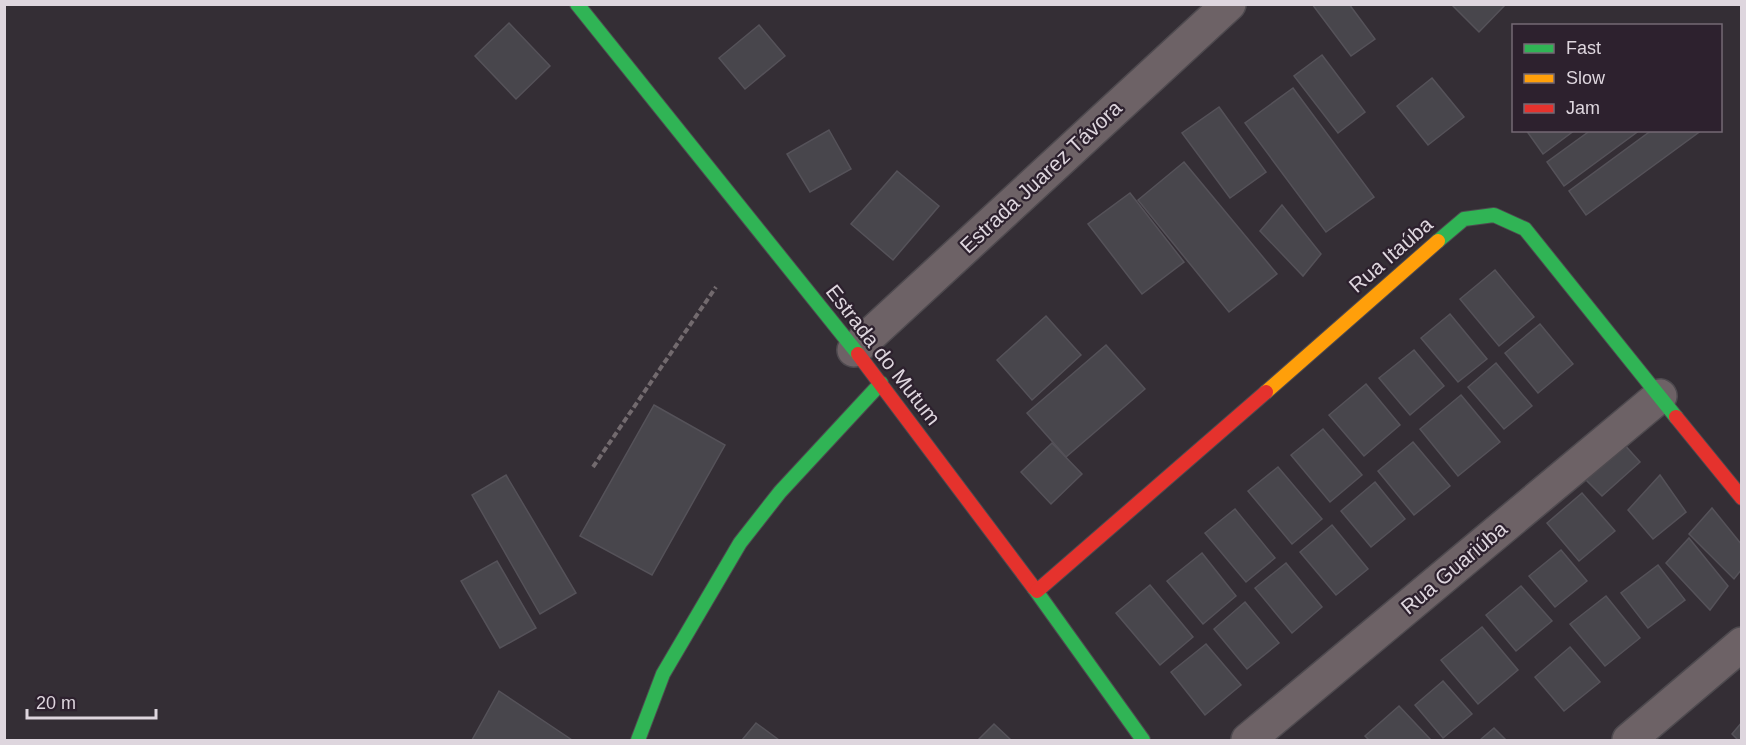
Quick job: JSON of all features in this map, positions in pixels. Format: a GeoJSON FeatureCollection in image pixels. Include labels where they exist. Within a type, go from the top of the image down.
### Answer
{"type":"FeatureCollection","features":[{"type":"Feature","properties":{"kind":"street","name":"Estrada do Mutum"},"geometry":{"type":"LineString","coordinates":[[577,4],[881,383],[1037,591],[1143,741]]}},
{"type":"Feature","properties":{"kind":"street","name":"Estrada Juarez Távora"},"geometry":{"type":"LineString","coordinates":[[854,350],[1229,4]]}},
{"type":"Feature","properties":{"kind":"street","name":"Rua Itaúba"},"geometry":{"type":"LineString","coordinates":[[1037,591],[1464,219],[1494,215],[1526,229],[1742,498]]}},
{"type":"Feature","properties":{"kind":"street"},"geometry":{"type":"LineString","coordinates":[[638,741],[663,674],[740,543],[780,492],[881,383]]}},
{"type":"Feature","properties":{"kind":"street","name":"Rua Guariúba"},"geometry":{"type":"LineString","coordinates":[[1248,741],[1660,396]]}},
{"type":"Feature","properties":{"kind":"street"},"geometry":{"type":"LineString","coordinates":[[1629,741],[1742,644]]}},
{"type":"Feature","properties":{"kind":"path"},"geometry":{"type":"LineString","coordinates":[[593,467],[716,287]]}},
{"type":"Feature","properties":{"kind":"building"},"geometry":{"type":"Polygon","coordinates":[[[1312,4],[1349,4],[1375,39],[1351,56],[1312,4]]]}},
{"type":"Feature","properties":{"kind":"building"},"geometry":{"type":"Polygon","coordinates":[[[1451,4],[1506,4],[1479,32],[1451,4]]]}},
{"type":"Feature","properties":{"kind":"building"},"geometry":{"type":"Polygon","coordinates":[[[509,23],[550,66],[516,99],[475,56],[509,23]]]}},
{"type":"Feature","properties":{"kind":"building"},"geometry":{"type":"Polygon","coordinates":[[[759,25],[785,56],[745,89],[719,58],[759,25]]]}},
{"type":"Feature","properties":{"kind":"building"},"geometry":{"type":"Polygon","coordinates":[[[1322,55],[1365,112],[1338,133],[1294,76],[1322,55]]]}},
{"type":"Feature","properties":{"kind":"building"},"geometry":{"type":"Polygon","coordinates":[[[1432,78],[1464,117],[1428,145],[1397,106],[1432,78]]]}},
{"type":"Feature","properties":{"kind":"building"},"geometry":{"type":"Polygon","coordinates":[[[1293,88],[1374,197],[1326,232],[1245,123],[1293,88]]]}},
{"type":"Feature","properties":{"kind":"building"},"geometry":{"type":"Polygon","coordinates":[[[1219,107],[1266,172],[1230,198],[1182,133],[1219,107]]]}},
{"type":"Feature","properties":{"kind":"building"},"geometry":{"type":"Polygon","coordinates":[[[829,130],[851,169],[810,192],[787,154],[829,130]]]}},
{"type":"Feature","properties":{"kind":"building"},"geometry":{"type":"Polygon","coordinates":[[[1527,132],[1572,132],[1543,154],[1527,132]]]}},
{"type":"Feature","properties":{"kind":"building"},"geometry":{"type":"Polygon","coordinates":[[[1588,132],[1637,132],[1564,186],[1547,162],[1588,132]]]}},
{"type":"Feature","properties":{"kind":"building"},"geometry":{"type":"Polygon","coordinates":[[[1649,132],[1699,132],[1586,215],[1569,191],[1649,132]]]}},
{"type":"Feature","properties":{"kind":"building"},"geometry":{"type":"Polygon","coordinates":[[[1184,162],[1277,274],[1229,312],[1138,200],[1184,162]]]}},
{"type":"Feature","properties":{"kind":"building"},"geometry":{"type":"Polygon","coordinates":[[[897,171],[939,206],[893,260],[851,224],[897,171]]]}},
{"type":"Feature","properties":{"kind":"building"},"geometry":{"type":"Polygon","coordinates":[[[1130,193],[1184,262],[1142,294],[1088,224],[1130,193]]]}},
{"type":"Feature","properties":{"kind":"building"},"geometry":{"type":"Polygon","coordinates":[[[1282,205],[1321,254],[1303,276],[1260,231],[1282,205]]]}},
{"type":"Feature","properties":{"kind":"building"},"geometry":{"type":"Polygon","coordinates":[[[1495,270],[1534,317],[1499,346],[1460,299],[1495,270]]]}},
{"type":"Feature","properties":{"kind":"building"},"geometry":{"type":"Polygon","coordinates":[[[1450,314],[1487,359],[1458,382],[1421,338],[1450,314]]]}},
{"type":"Feature","properties":{"kind":"building"},"geometry":{"type":"Polygon","coordinates":[[[1046,316],[1081,355],[1032,400],[997,360],[1046,316]]]}},
{"type":"Feature","properties":{"kind":"building"},"geometry":{"type":"Polygon","coordinates":[[[1540,324],[1573,364],[1538,393],[1505,353],[1540,324]]]}},
{"type":"Feature","properties":{"kind":"building"},"geometry":{"type":"Polygon","coordinates":[[[1106,345],[1145,389],[1066,457],[1027,413],[1106,345]]]}},
{"type":"Feature","properties":{"kind":"building"},"geometry":{"type":"Polygon","coordinates":[[[1414,350],[1444,386],[1410,415],[1379,378],[1414,350]]]}},
{"type":"Feature","properties":{"kind":"building"},"geometry":{"type":"Polygon","coordinates":[[[1496,363],[1532,406],[1504,429],[1468,387],[1496,363]]]}},
{"type":"Feature","properties":{"kind":"building"},"geometry":{"type":"Polygon","coordinates":[[[1366,384],[1400,425],[1364,456],[1329,415],[1366,384]]]}},
{"type":"Feature","properties":{"kind":"building"},"geometry":{"type":"Polygon","coordinates":[[[1461,395],[1500,442],[1458,476],[1420,429],[1461,395]]]}},
{"type":"Feature","properties":{"kind":"building"},"geometry":{"type":"Polygon","coordinates":[[[654,405],[725,445],[652,575],[580,536],[654,405]]]}},
{"type":"Feature","properties":{"kind":"building"},"geometry":{"type":"Polygon","coordinates":[[[1323,429],[1362,475],[1330,502],[1291,455],[1323,429]]]}},
{"type":"Feature","properties":{"kind":"building"},"geometry":{"type":"Polygon","coordinates":[[[1413,442],[1450,486],[1414,515],[1378,471],[1413,442]]]}},
{"type":"Feature","properties":{"kind":"building"},"geometry":{"type":"Polygon","coordinates":[[[1622,442],[1640,462],[1602,496],[1583,477],[1622,442]]]}},
{"type":"Feature","properties":{"kind":"building"},"geometry":{"type":"Polygon","coordinates":[[[1052,443],[1082,474],[1051,504],[1021,472],[1052,443]]]}},
{"type":"Feature","properties":{"kind":"building"},"geometry":{"type":"Polygon","coordinates":[[[1278,467],[1322,519],[1292,544],[1248,491],[1278,467]]]}},
{"type":"Feature","properties":{"kind":"building"},"geometry":{"type":"Polygon","coordinates":[[[506,475],[576,593],[540,614],[472,495],[506,475]]]}},
{"type":"Feature","properties":{"kind":"building"},"geometry":{"type":"Polygon","coordinates":[[[1660,475],[1686,512],[1653,539],[1628,510],[1660,475]]]}},
{"type":"Feature","properties":{"kind":"building"},"geometry":{"type":"Polygon","coordinates":[[[1375,482],[1405,519],[1371,547],[1341,511],[1375,482]]]}},
{"type":"Feature","properties":{"kind":"building"},"geometry":{"type":"Polygon","coordinates":[[[1582,493],[1615,531],[1579,561],[1547,523],[1582,493]]]}},
{"type":"Feature","properties":{"kind":"building"},"geometry":{"type":"Polygon","coordinates":[[[1712,508],[1742,545],[1742,569],[1734,579],[1689,534],[1712,508]]]}},
{"type":"Feature","properties":{"kind":"building"},"geometry":{"type":"Polygon","coordinates":[[[1235,509],[1275,558],[1246,582],[1205,533],[1235,509]]]}},
{"type":"Feature","properties":{"kind":"building"},"geometry":{"type":"Polygon","coordinates":[[[1332,525],[1368,569],[1336,595],[1300,552],[1332,525]]]}},
{"type":"Feature","properties":{"kind":"building"},"geometry":{"type":"Polygon","coordinates":[[[1689,538],[1728,586],[1710,610],[1666,563],[1689,538]]]}},
{"type":"Feature","properties":{"kind":"building"},"geometry":{"type":"Polygon","coordinates":[[[1561,550],[1587,581],[1555,607],[1529,576],[1561,550]]]}},
{"type":"Feature","properties":{"kind":"building"},"geometry":{"type":"Polygon","coordinates":[[[1202,553],[1236,596],[1203,624],[1167,581],[1202,553]]]}},
{"type":"Feature","properties":{"kind":"building"},"geometry":{"type":"Polygon","coordinates":[[[497,561],[536,628],[500,648],[461,581],[497,561]]]}},
{"type":"Feature","properties":{"kind":"building"},"geometry":{"type":"Polygon","coordinates":[[[1286,563],[1322,607],[1292,633],[1255,588],[1286,563]]]}},
{"type":"Feature","properties":{"kind":"building"},"geometry":{"type":"Polygon","coordinates":[[[1658,565],[1685,600],[1648,628],[1621,593],[1658,565]]]}},
{"type":"Feature","properties":{"kind":"building"},"geometry":{"type":"Polygon","coordinates":[[[1150,585],[1193,637],[1160,665],[1116,613],[1150,585]]]}},
{"type":"Feature","properties":{"kind":"building"},"geometry":{"type":"Polygon","coordinates":[[[1521,586],[1552,621],[1516,651],[1486,615],[1521,586]]]}},
{"type":"Feature","properties":{"kind":"building"},"geometry":{"type":"Polygon","coordinates":[[[1606,596],[1640,638],[1605,666],[1570,624],[1606,596]]]}},
{"type":"Feature","properties":{"kind":"building"},"geometry":{"type":"Polygon","coordinates":[[[1245,602],[1279,643],[1247,669],[1214,629],[1245,602]]]}},
{"type":"Feature","properties":{"kind":"building"},"geometry":{"type":"Polygon","coordinates":[[[1482,627],[1518,670],[1478,704],[1441,660],[1482,627]]]}},
{"type":"Feature","properties":{"kind":"building"},"geometry":{"type":"Polygon","coordinates":[[[1206,644],[1241,685],[1205,715],[1171,672],[1206,644]]]}},
{"type":"Feature","properties":{"kind":"building"},"geometry":{"type":"Polygon","coordinates":[[[1570,647],[1600,682],[1564,711],[1535,677],[1570,647]]]}},
{"type":"Feature","properties":{"kind":"building"},"geometry":{"type":"Polygon","coordinates":[[[1443,681],[1472,714],[1443,738],[1415,705],[1443,681]]]}},
{"type":"Feature","properties":{"kind":"building"},"geometry":{"type":"Polygon","coordinates":[[[499,691],[572,740],[472,740],[499,691]]]}},
{"type":"Feature","properties":{"kind":"building"},"geometry":{"type":"Polygon","coordinates":[[[1399,706],[1431,740],[1369,740],[1365,736],[1399,706]]]}},
{"type":"Feature","properties":{"kind":"building"},"geometry":{"type":"Polygon","coordinates":[[[1742,722],[1742,740],[1738,740],[1732,734],[1742,722]]]}},
{"type":"Feature","properties":{"kind":"building"},"geometry":{"type":"Polygon","coordinates":[[[756,723],[779,740],[742,740],[756,723]]]}},
{"type":"Feature","properties":{"kind":"building"},"geometry":{"type":"Polygon","coordinates":[[[994,724],[1011,740],[978,740],[994,724]]]}},
{"type":"Feature","properties":{"kind":"building"},"geometry":{"type":"Polygon","coordinates":[[[1494,728],[1506,740],[1480,740],[1494,728]]]}},
{"type":"Feature","properties":{"kind":"traffic: fast"},"geometry":{"type":"LineString","coordinates":[[577,4],[858,354]]}},
{"type":"Feature","properties":{"kind":"traffic: fast"},"geometry":{"type":"LineString","coordinates":[[1438,241],[1464,219],[1494,215],[1525,229],[1676,417]]}},
{"type":"Feature","properties":{"kind":"traffic: fast"},"geometry":{"type":"LineString","coordinates":[[638,740],[663,674],[740,543],[780,492],[881,383]]}},
{"type":"Feature","properties":{"kind":"traffic: fast"},"geometry":{"type":"LineString","coordinates":[[1034,588],[1143,740]]}},
{"type":"Feature","properties":{"kind":"traffic: slow"},"geometry":{"type":"LineString","coordinates":[[1266,392],[1438,241]]}},
{"type":"Feature","properties":{"kind":"traffic: jam"},"geometry":{"type":"LineString","coordinates":[[858,354],[1034,588]]}},
{"type":"Feature","properties":{"kind":"traffic: jam"},"geometry":{"type":"LineString","coordinates":[[1037,591],[1266,392]]}},
{"type":"Feature","properties":{"kind":"traffic: jam"},"geometry":{"type":"LineString","coordinates":[[1676,417],[1742,498]]}}]}
